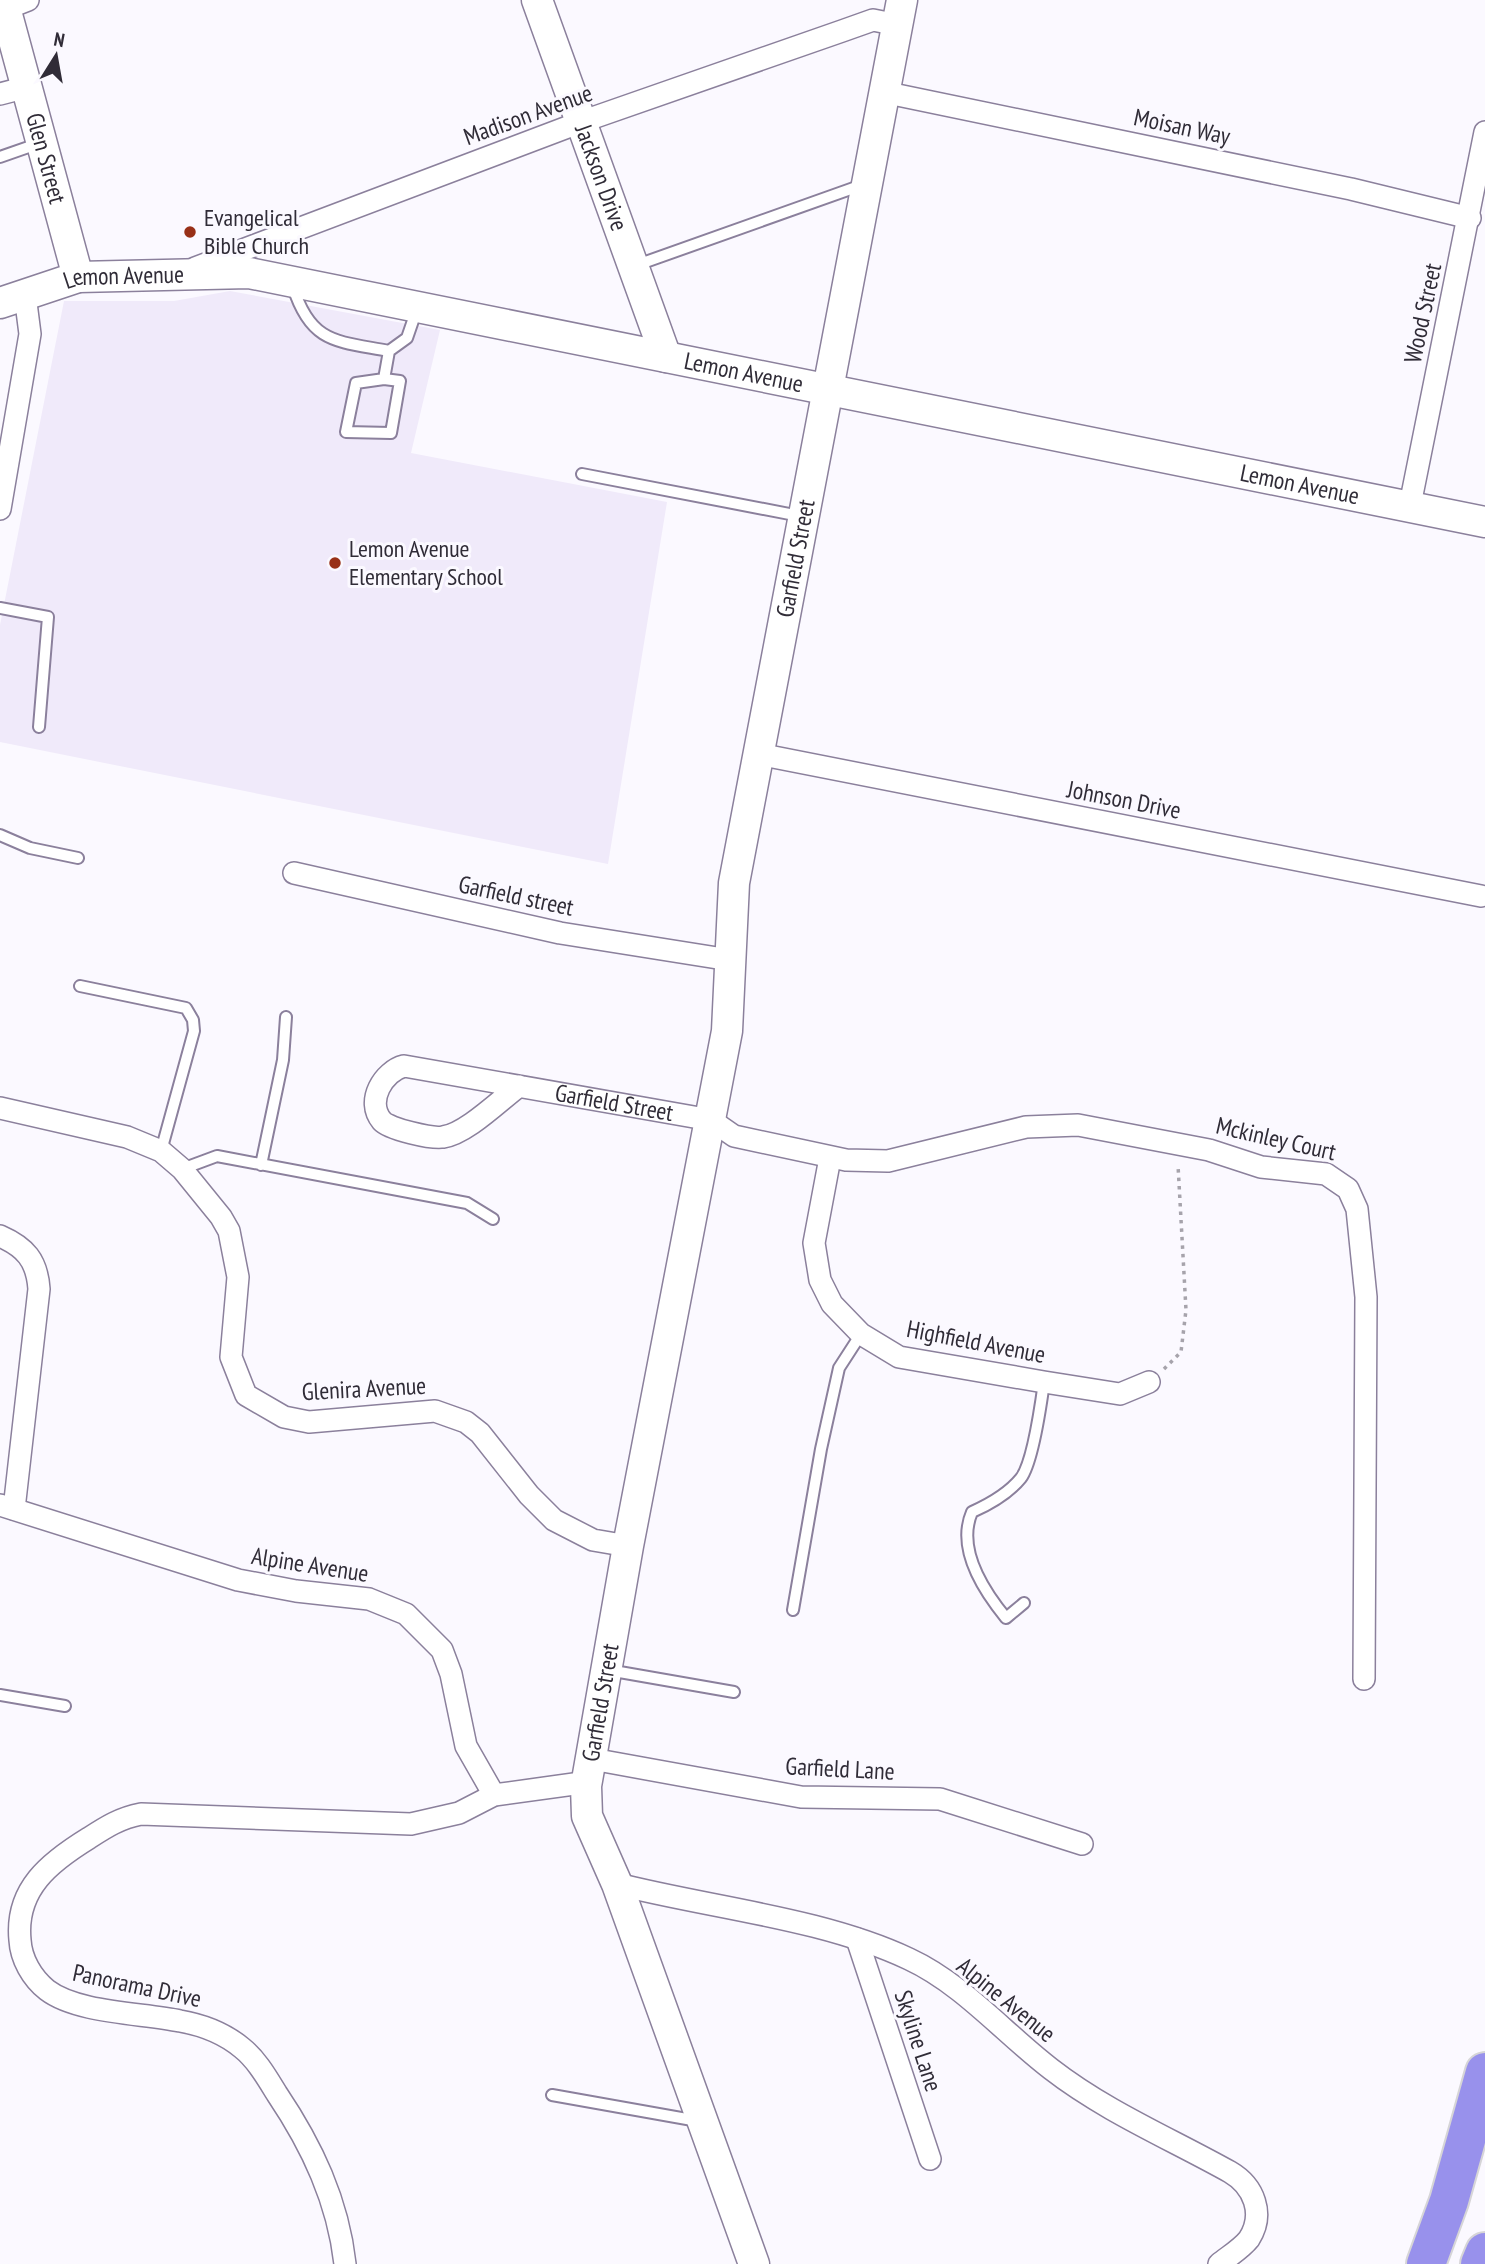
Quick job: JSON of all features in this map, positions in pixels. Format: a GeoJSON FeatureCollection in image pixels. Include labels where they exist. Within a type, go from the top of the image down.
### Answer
{"type":"FeatureCollection","features":[{"type":"Feature","properties":{"kind":"highway"},"geometry":{"type":"LineString","coordinates":[[1426,2264],[1449,2201],[1485,2072]]}},
{"type":"Feature","properties":{"kind":"highway"},"geometry":{"type":"LineString","coordinates":[[1480,2264],[1485,2252]]}},
{"type":"Feature","properties":{"kind":"street","name":"Jackson Drive"},"geometry":{"type":"LineString","coordinates":[[537,0],[666,357]]}},
{"type":"Feature","properties":{"kind":"street","name":"Glen Street"},"geometry":{"type":"LineString","coordinates":[[12,3],[13,90],[43,142],[78,277]]}},
{"type":"Feature","properties":{"kind":"street","name":"Madison Avenue"},"geometry":{"type":"LineString","coordinates":[[180,274],[582,122],[900,12]]}},
{"type":"Feature","properties":{"kind":"street","name":"Garfield Street"},"geometry":{"type":"LineString","coordinates":[[754,2264],[617,1884],[587,1816],[589,1772],[628,1546],[727,1031],[734,883],[865,184],[900,12]]}},
{"type":"Feature","properties":{"kind":"street","name":"Moisan Way"},"geometry":{"type":"LineString","coordinates":[[883,92],[1351,189],[1470,218]]}},
{"type":"Feature","properties":{"kind":"street","name":"Wood Street"},"geometry":{"type":"LineString","coordinates":[[1410,505],[1470,218],[1485,132]]}},
{"type":"Feature","properties":{"kind":"street","name":"Lemon Avenue"},"geometry":{"type":"LineString","coordinates":[[13,299],[78,277],[249,273],[1485,522]]}},
{"type":"Feature","properties":{"kind":"street"},"geometry":{"type":"LineString","coordinates":[[0,509],[3,475],[30,334],[13,299]]}},
{"type":"Feature","properties":{"kind":"street","name":"Johnson Drive"},"geometry":{"type":"LineString","coordinates":[[758,754],[1481,896]]}},
{"type":"Feature","properties":{"kind":"street","name":"Garfield street"},"geometry":{"type":"LineString","coordinates":[[294,873],[559,933],[730,960]]}},
{"type":"Feature","properties":{"kind":"street","name":"Garfield Street"},"geometry":{"type":"LineString","coordinates":[[519,1086],[458,1132],[442,1138],[391,1128],[380,1120],[376,1106],[383,1079],[391,1069],[404,1066],[519,1086],[711,1120]]}},
{"type":"Feature","properties":{"kind":"street","name":"Glenira Avenue"},"geometry":{"type":"LineString","coordinates":[[0,1108],[127,1137],[161,1151],[182,1168],[229,1231],[238,1277],[231,1357],[246,1395],[284,1417],[309,1422],[435,1411],[466,1422],[480,1433],[529,1495],[554,1520],[593,1540],[628,1546]]}},
{"type":"Feature","properties":{"kind":"street"},"geometry":{"type":"LineString","coordinates":[[711,1120],[734,1136],[830,1158]]}},
{"type":"Feature","properties":{"kind":"street","name":"Mckinley Court"},"geometry":{"type":"LineString","coordinates":[[830,1158],[888,1161],[1026,1127],[1078,1125],[1209,1150],[1261,1167],[1326,1174],[1342,1182],[1353,1196],[1357,1209],[1366,1297],[1364,1679]]}},
{"type":"Feature","properties":{"kind":"street","name":"Highfield Avenue"},"geometry":{"type":"LineString","coordinates":[[830,1158],[814,1243],[820,1280],[832,1304],[861,1334],[898,1357],[1044,1382],[1119,1394],[1150,1382]]}},
{"type":"Feature","properties":{"kind":"street"},"geometry":{"type":"LineString","coordinates":[[0,1236],[22,1246],[28,1253],[36,1270],[39,1289],[7,1507]]}},
{"type":"Feature","properties":{"kind":"street","name":"Alpine Avenue"},"geometry":{"type":"LineString","coordinates":[[7,1507],[238,1580],[296,1591],[369,1599],[406,1614],[442,1650],[451,1674],[466,1746],[494,1795]]}},
{"type":"Feature","properties":{"kind":"street"},"geometry":{"type":"LineString","coordinates":[[494,1795],[574,1784],[589,1772]]}},
{"type":"Feature","properties":{"kind":"street","name":"Garfield Lane"},"geometry":{"type":"LineString","coordinates":[[589,1772],[801,1797],[940,1799],[1082,1844]]}},
{"type":"Feature","properties":{"kind":"street","name":"Panorama Drive"},"geometry":{"type":"LineString","coordinates":[[345,2264],[340,2231],[324,2177],[294,2119],[255,2060],[227,2037],[197,2025],[78,2004],[56,1996],[37,1981],[24,1958],[19,1933],[21,1911],[32,1884],[48,1865],[105,1827],[126,1817],[156,1813],[411,1824],[459,1813],[494,1795]]}},
{"type":"Feature","properties":{"kind":"street","name":"Alpine Avenue"},"geometry":{"type":"LineString","coordinates":[[617,1884],[856,1939],[911,1960],[984,2010],[1051,2069],[1081,2090],[1239,2177],[1255,2203],[1255,2223],[1243,2246],[1219,2264]]}},
{"type":"Feature","properties":{"kind":"street","name":"Skyline Lane"},"geometry":{"type":"LineString","coordinates":[[856,1939],[930,2159]]}},
{"type":"Feature","properties":{"kind":"lane"},"geometry":{"type":"LineString","coordinates":[[0,157],[43,142]]}},
{"type":"Feature","properties":{"kind":"lane"},"geometry":{"type":"LineString","coordinates":[[634,266],[865,184]]}},
{"type":"Feature","properties":{"kind":"lane"},"geometry":{"type":"LineString","coordinates":[[291,281],[299,306],[325,337],[389,351]]}},
{"type":"Feature","properties":{"kind":"lane"},"geometry":{"type":"LineString","coordinates":[[384,379],[389,351],[407,338],[417,308]]}},
{"type":"Feature","properties":{"kind":"lane"},"geometry":{"type":"LineString","coordinates":[[384,379],[400,381],[391,433],[346,432],[356,383],[384,379]]}},
{"type":"Feature","properties":{"kind":"lane"},"geometry":{"type":"LineString","coordinates":[[582,474],[803,517]]}},
{"type":"Feature","properties":{"kind":"lane"},"geometry":{"type":"LineString","coordinates":[[0,608],[48,617],[39,727]]}},
{"type":"Feature","properties":{"kind":"lane"},"geometry":{"type":"LineString","coordinates":[[0,835],[30,848],[78,858]]}},
{"type":"Feature","properties":{"kind":"lane"},"geometry":{"type":"LineString","coordinates":[[80,986],[186,1008],[193,1020],[194,1031],[161,1151]]}},
{"type":"Feature","properties":{"kind":"lane"},"geometry":{"type":"LineString","coordinates":[[261,1164],[281,1074],[286,1017]]}},
{"type":"Feature","properties":{"kind":"lane"},"geometry":{"type":"LineString","coordinates":[[182,1168],[217,1156],[467,1203],[493,1219]]}},
{"type":"Feature","properties":{"kind":"lane"},"geometry":{"type":"LineString","coordinates":[[793,1610],[823,1437],[839,1368],[861,1334]]}},
{"type":"Feature","properties":{"kind":"lane"},"geometry":{"type":"LineString","coordinates":[[1024,1603],[1006,1618],[986,1594],[967,1542],[967,1524],[972,1512],[993,1503],[1023,1476],[1040,1415],[1044,1382]]}},
{"type":"Feature","properties":{"kind":"lane"},"geometry":{"type":"LineString","coordinates":[[608,1670],[734,1692]]}},
{"type":"Feature","properties":{"kind":"lane"},"geometry":{"type":"LineString","coordinates":[[0,1695],[65,1706]]}},
{"type":"Feature","properties":{"kind":"lane"},"geometry":{"type":"LineString","coordinates":[[552,2095],[704,2121]]}},
{"type":"Feature","properties":{"kind":"path"},"geometry":{"type":"LineString","coordinates":[[1150,1382],[1181,1352],[1184,1340],[1186,1310],[1178,1165]]}},
{"type":"Feature","properties":{"kind":"shaded area","name":"Lemon Avenue Elementary School"},"geometry":{"type":"Polygon","coordinates":[[[230,291],[440,330],[411,453],[667,502],[608,864],[0,742],[0,625],[64,301],[174,301],[230,291]]]}},
{"type":"Feature","properties":{"kind":"place","name":"Evangelical Bible Church"},"geometry":{"type":"Point","coordinates":[190,232]}},
{"type":"Feature","properties":{"kind":"place","name":"Lemon Avenue Elementary School"},"geometry":{"type":"Point","coordinates":[335,563]}}]}
